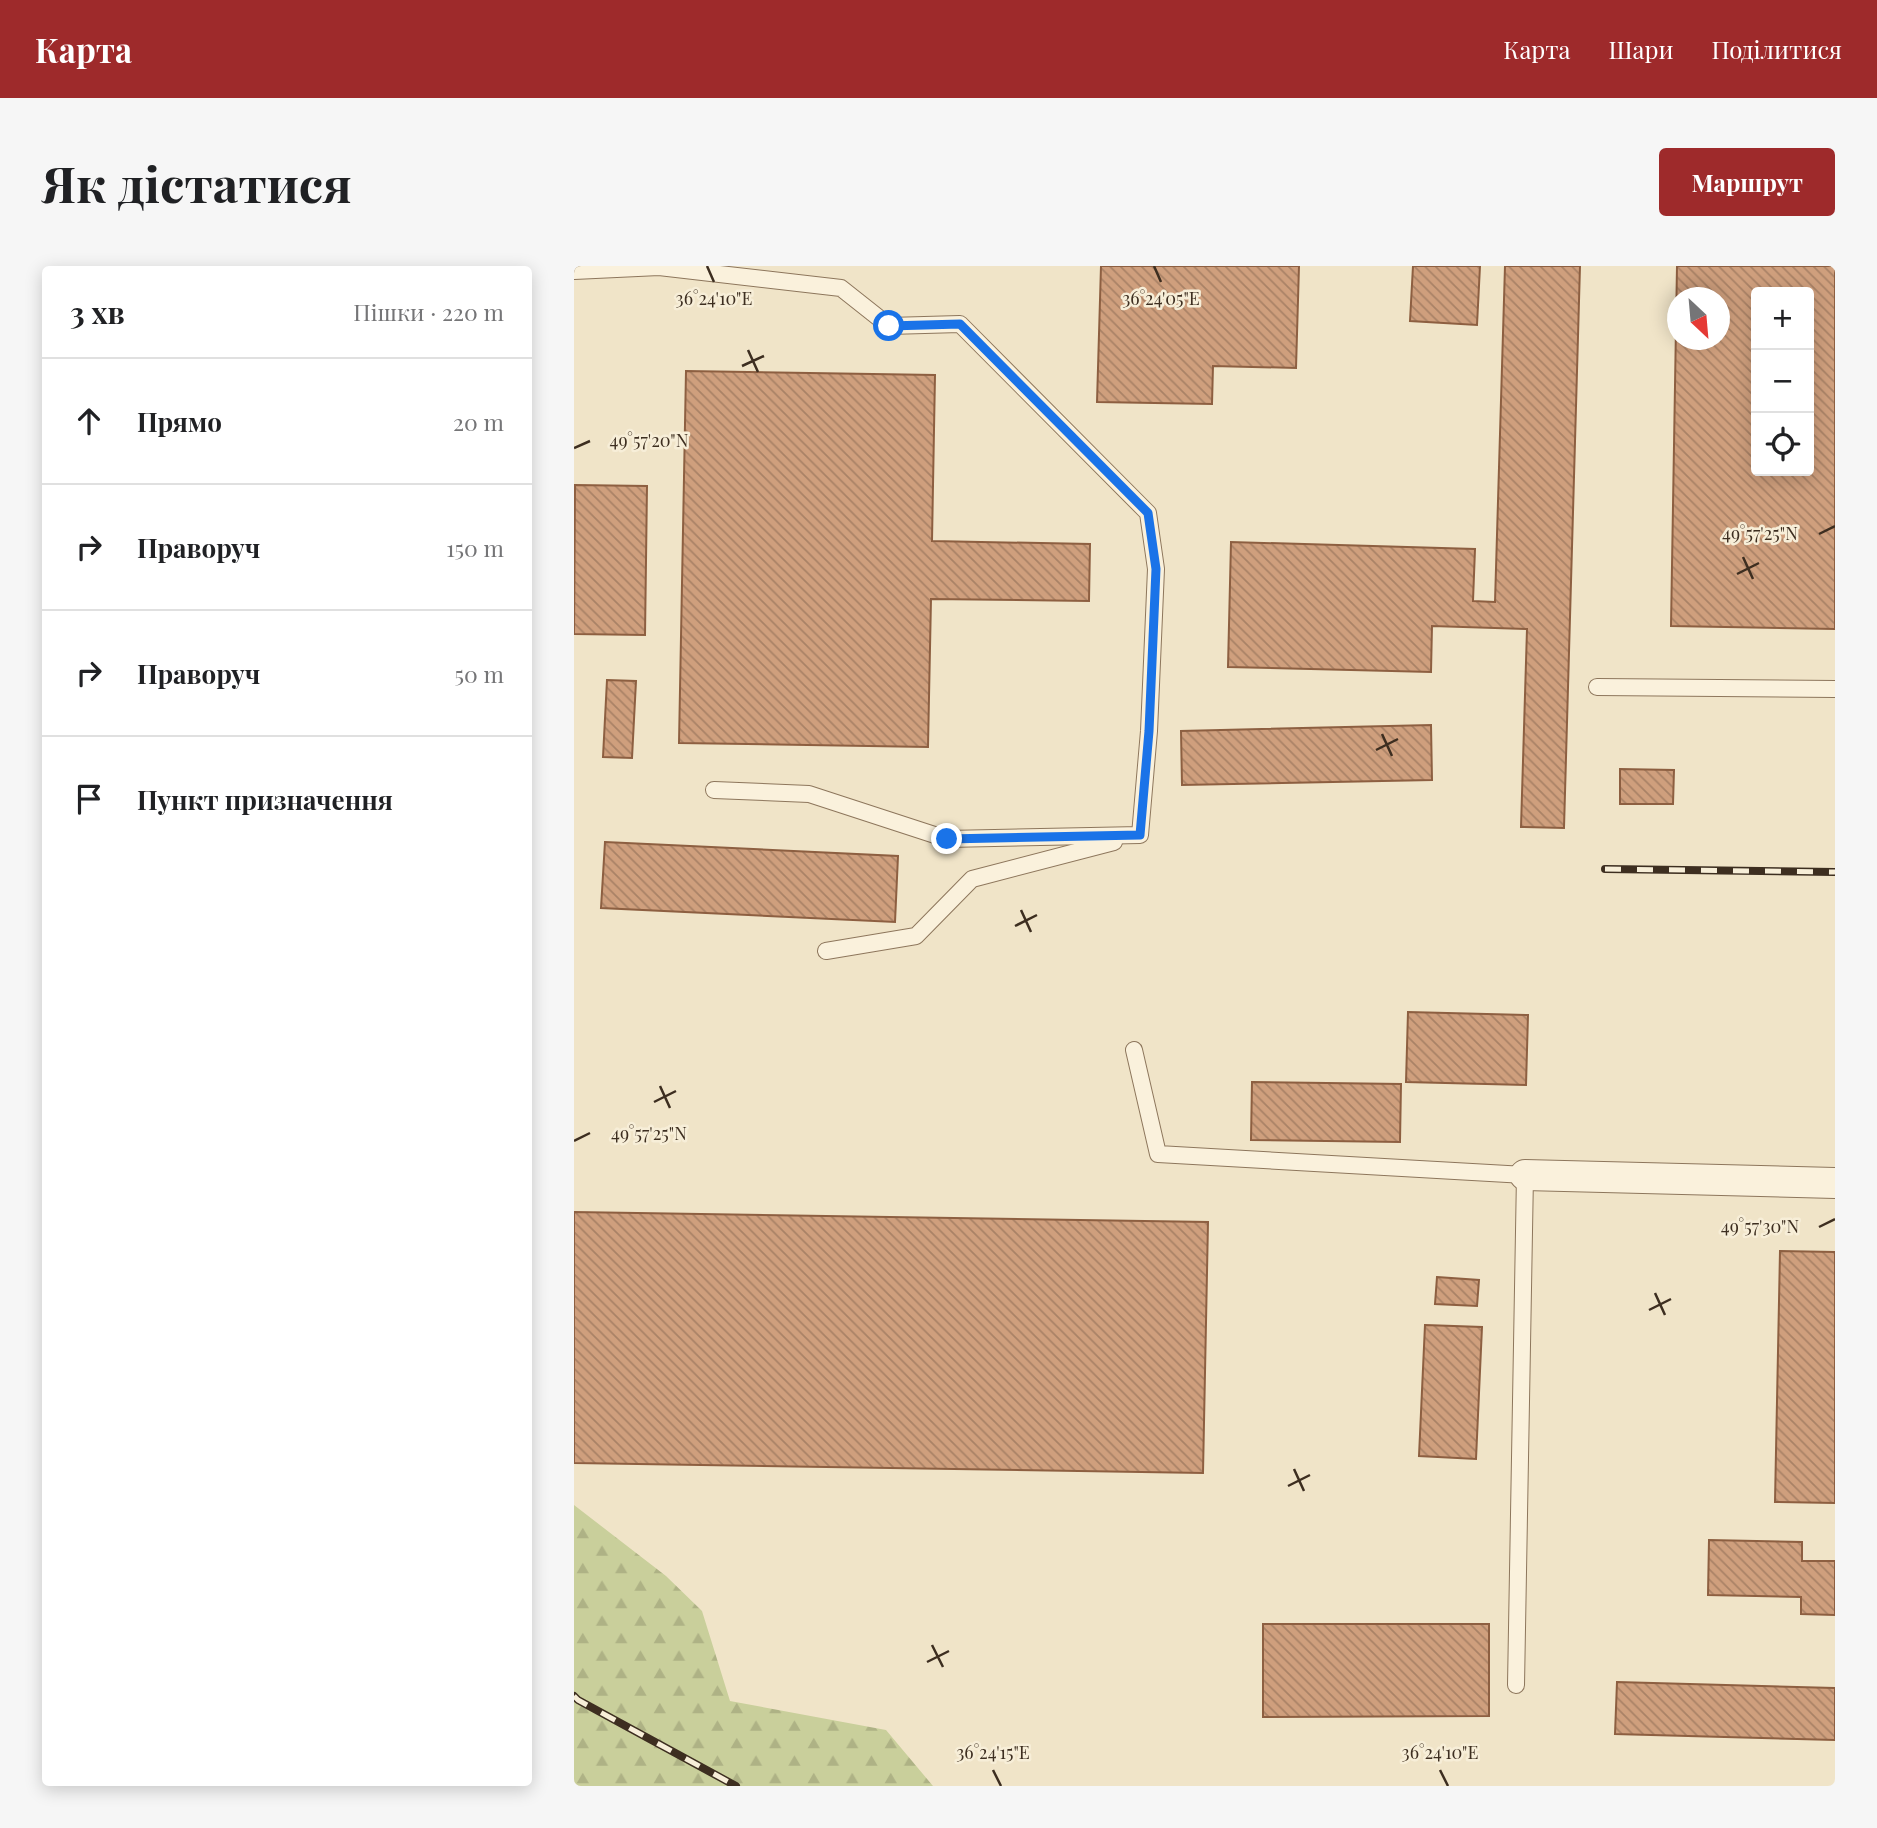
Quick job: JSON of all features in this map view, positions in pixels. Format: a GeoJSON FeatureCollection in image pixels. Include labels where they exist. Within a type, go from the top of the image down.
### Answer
{"type":"FeatureCollection","features":[{"type":"Feature","properties":{"kind":"street"},"geometry":{"type":"LineString","coordinates":[[1525,1175],[1835,1183]]}},
{"type":"Feature","properties":{"kind":"lane"},"geometry":{"type":"LineString","coordinates":[[574,271],[659,267],[841,288],[889,326],[960,324],[1148,513],[1156,569],[1149,731],[1140,835]]}},
{"type":"Feature","properties":{"kind":"lane"},"geometry":{"type":"LineString","coordinates":[[1597,687],[1835,689]]}},
{"type":"Feature","properties":{"kind":"lane"},"geometry":{"type":"LineString","coordinates":[[714,790],[809,794],[947,839],[1140,835]]}},
{"type":"Feature","properties":{"kind":"lane"},"geometry":{"type":"LineString","coordinates":[[826,951],[916,936],[972,879],[1140,835]]}},
{"type":"Feature","properties":{"kind":"lane"},"geometry":{"type":"LineString","coordinates":[[1134,1050],[1158,1154],[1525,1175],[1516,1685]]}},
{"type":"Feature","properties":{"kind":"green space"},"geometry":{"type":"Polygon","coordinates":[[[574,1505],[666,1576],[702,1611],[730,1701],[886,1730],[933,1786],[574,1786],[574,1505]]]}},
{"type":"Feature","properties":{"kind":"building"},"geometry":{"type":"Polygon","coordinates":[[[1101,266],[1299,266],[1296,368],[1213,366],[1212,404],[1097,402],[1101,266]]]}},
{"type":"Feature","properties":{"kind":"building"},"geometry":{"type":"Polygon","coordinates":[[[1413,266],[1480,266],[1477,325],[1410,321],[1413,266]]]}},
{"type":"Feature","properties":{"kind":"building"},"geometry":{"type":"Polygon","coordinates":[[[1505,266],[1580,266],[1564,828],[1521,827],[1527,629],[1432,626],[1431,672],[1228,667],[1231,542],[1475,549],[1473,601],[1495,602],[1505,266]]]}},
{"type":"Feature","properties":{"kind":"building"},"geometry":{"type":"Polygon","coordinates":[[[1677,266],[1835,266],[1835,629],[1671,626],[1676,350],[1730,350],[1730,287],[1677,287],[1677,266]]]}},
{"type":"Feature","properties":{"kind":"building"},"geometry":{"type":"Polygon","coordinates":[[[686,371],[935,375],[932,541],[1090,544],[1089,601],[931,599],[928,747],[679,743],[686,371]]]}},
{"type":"Feature","properties":{"kind":"building"},"geometry":{"type":"Polygon","coordinates":[[[575,485],[647,486],[645,635],[574,634],[575,485]]]}},
{"type":"Feature","properties":{"kind":"building"},"geometry":{"type":"Polygon","coordinates":[[[607,680],[636,681],[632,758],[603,757],[607,680]]]}},
{"type":"Feature","properties":{"kind":"building"},"geometry":{"type":"Polygon","coordinates":[[[1431,725],[1432,780],[1182,785],[1181,731],[1431,725]]]}},
{"type":"Feature","properties":{"kind":"building"},"geometry":{"type":"Polygon","coordinates":[[[1620,769],[1674,770],[1673,804],[1620,804],[1620,769]]]}},
{"type":"Feature","properties":{"kind":"building"},"geometry":{"type":"Polygon","coordinates":[[[605,842],[898,856],[895,922],[601,908],[605,842]]]}},
{"type":"Feature","properties":{"kind":"building"},"geometry":{"type":"Polygon","coordinates":[[[1408,1012],[1528,1015],[1526,1085],[1406,1082],[1408,1012]]]}},
{"type":"Feature","properties":{"kind":"building"},"geometry":{"type":"Polygon","coordinates":[[[1252,1082],[1401,1084],[1400,1142],[1251,1140],[1252,1082]]]}},
{"type":"Feature","properties":{"kind":"building"},"geometry":{"type":"Polygon","coordinates":[[[574,1212],[1208,1222],[1203,1473],[574,1463],[574,1212]]]}},
{"type":"Feature","properties":{"kind":"building"},"geometry":{"type":"Polygon","coordinates":[[[1780,1251],[1835,1252],[1835,1503],[1775,1502],[1780,1251]]]}},
{"type":"Feature","properties":{"kind":"building"},"geometry":{"type":"Polygon","coordinates":[[[1437,1277],[1479,1280],[1477,1306],[1435,1304],[1437,1277]]]}},
{"type":"Feature","properties":{"kind":"building"},"geometry":{"type":"Polygon","coordinates":[[[1425,1325],[1482,1327],[1476,1459],[1419,1456],[1425,1325]]]}},
{"type":"Feature","properties":{"kind":"building"},"geometry":{"type":"Polygon","coordinates":[[[1709,1540],[1802,1542],[1802,1561],[1835,1561],[1835,1615],[1801,1614],[1801,1597],[1708,1595],[1709,1540]]]}},
{"type":"Feature","properties":{"kind":"building"},"geometry":{"type":"Polygon","coordinates":[[[1263,1624],[1489,1624],[1489,1716],[1263,1717],[1263,1624]]]}},
{"type":"Feature","properties":{"kind":"building"},"geometry":{"type":"Polygon","coordinates":[[[1617,1682],[1835,1688],[1835,1740],[1615,1734],[1617,1682]]]}},
{"type":"Feature","properties":{"kind":"railway"},"geometry":{"type":"LineString","coordinates":[[1605,869],[1835,872]]}},
{"type":"Feature","properties":{"kind":"railway"},"geometry":{"type":"LineString","coordinates":[[574,1696],[736,1786]]}},
{"type":"Feature","properties":{"kind":"route"},"geometry":{"type":"LineString","coordinates":[[889,326],[960,324],[1148,513],[1156,569],[1149,731],[1140,835],[947,839]]}}]}
